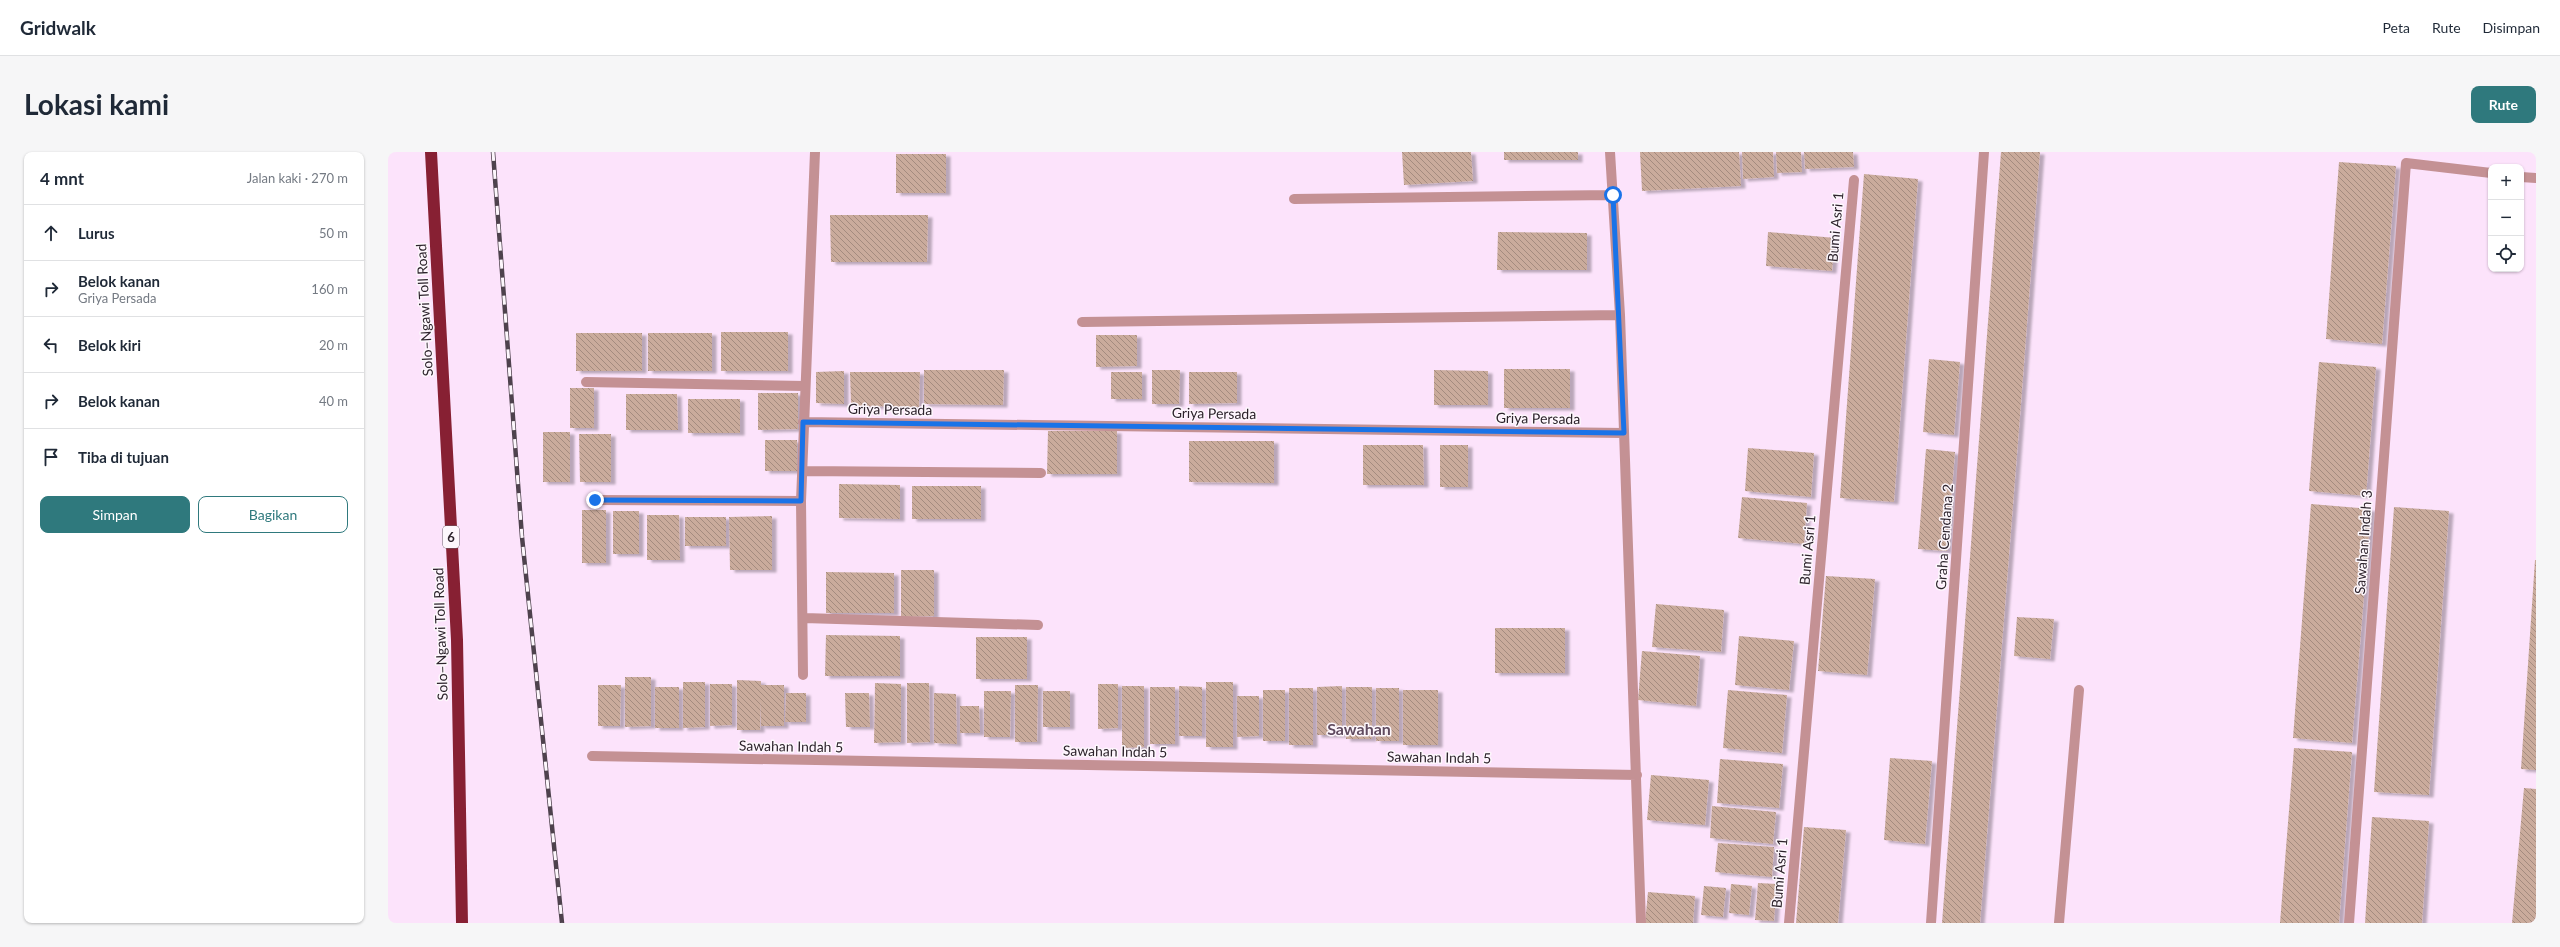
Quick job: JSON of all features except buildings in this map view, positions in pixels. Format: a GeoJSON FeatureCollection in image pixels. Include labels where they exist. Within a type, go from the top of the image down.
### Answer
{"type":"FeatureCollection","features":[{"type":"Feature","properties":{"kind":"highway","name":"Solo–Ngawi Toll Road"},"geometry":{"type":"LineString","coordinates":[[431,152],[457,640],[462,923]]}},
{"type":"Feature","properties":{"kind":"street"},"geometry":{"type":"LineString","coordinates":[[803,675],[804,618],[801,501],[804,386],[815,152]]}},
{"type":"Feature","properties":{"kind":"street"},"geometry":{"type":"LineString","coordinates":[[1610,152],[1620,315],[1641,923]]}},
{"type":"Feature","properties":{"kind":"street","name":"Graha Cendana 2"},"geometry":{"type":"LineString","coordinates":[[1931,923],[1984,152]]}},
{"type":"Feature","properties":{"kind":"street","name":"Sawahan Indah 3"},"geometry":{"type":"LineString","coordinates":[[2349,923],[2406,163],[2488,173]]}},
{"type":"Feature","properties":{"kind":"street"},"geometry":{"type":"LineString","coordinates":[[2524,177],[2536,178]]}},
{"type":"Feature","properties":{"kind":"street","name":"Bumi Asri 1"},"geometry":{"type":"LineString","coordinates":[[1789,923],[1854,180]]}},
{"type":"Feature","properties":{"kind":"street"},"geometry":{"type":"LineString","coordinates":[[1294,199],[1613,195]]}},
{"type":"Feature","properties":{"kind":"street"},"geometry":{"type":"LineString","coordinates":[[1082,322],[1620,315]]}},
{"type":"Feature","properties":{"kind":"street"},"geometry":{"type":"LineString","coordinates":[[586,382],[804,386]]}},
{"type":"Feature","properties":{"kind":"street","name":"Griya Persada"},"geometry":{"type":"LineString","coordinates":[[803,422],[1624,433]]}},
{"type":"Feature","properties":{"kind":"street"},"geometry":{"type":"LineString","coordinates":[[802,471],[1041,473]]}},
{"type":"Feature","properties":{"kind":"street"},"geometry":{"type":"LineString","coordinates":[[595,500],[801,501]]}},
{"type":"Feature","properties":{"kind":"street"},"geometry":{"type":"LineString","coordinates":[[804,618],[1038,625]]}},
{"type":"Feature","properties":{"kind":"street"},"geometry":{"type":"LineString","coordinates":[[2059,923],[2079,690]]}},
{"type":"Feature","properties":{"kind":"street","name":"Sawahan Indah 5"},"geometry":{"type":"LineString","coordinates":[[592,756],[1637,774]]}},
{"type":"Feature","properties":{"kind":"railway"},"geometry":{"type":"LineString","coordinates":[[493,152],[522,537],[562,923]]}},
{"type":"Feature","properties":{"kind":"district","name":"Sawahan"},"geometry":{"type":"Point","coordinates":[1359,728]}},
{"type":"Feature","properties":{"kind":"route"},"geometry":{"type":"LineString","coordinates":[[595,500],[801,501],[803,422],[1624,433],[1620,315],[1613,195]]}}]}
